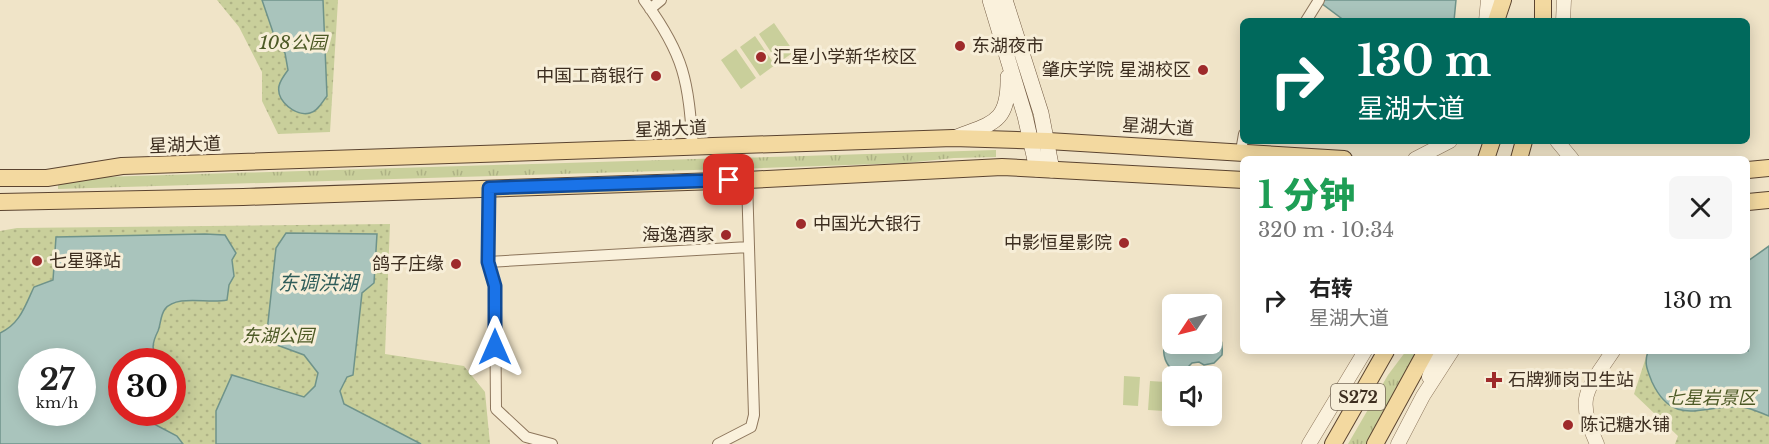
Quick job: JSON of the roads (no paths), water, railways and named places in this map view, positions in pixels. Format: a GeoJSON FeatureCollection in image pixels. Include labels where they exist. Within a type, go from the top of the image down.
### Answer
{"type":"FeatureCollection","features":[{"type":"Feature","properties":{"kind":"main road"},"geometry":{"type":"LineString","coordinates":[[953,138],[992,122],[1004,112],[1009,95],[1014,51],[990,0]]}},
{"type":"Feature","properties":{"kind":"main road"},"geometry":{"type":"LineString","coordinates":[[1005,0],[1014,51],[1040,140],[1045,169]]}},
{"type":"Feature","properties":{"kind":"main road"},"geometry":{"type":"LineString","coordinates":[[1497,18],[1503,0]]}},
{"type":"Feature","properties":{"kind":"main road"},"geometry":{"type":"LineString","coordinates":[[1508,0],[1508,18]]}},
{"type":"Feature","properties":{"kind":"main road"},"geometry":{"type":"LineString","coordinates":[[1542,18],[1543,0]]}},
{"type":"Feature","properties":{"kind":"main road","name":"星湖大道"},"geometry":{"type":"LineString","coordinates":[[4,176],[47,178],[122,166],[953,138],[1040,140],[1304,156]]}},
{"type":"Feature","properties":{"kind":"main road"},"geometry":{"type":"LineString","coordinates":[[0,202],[243,197],[747,180],[1002,167],[1240,180]]}},
{"type":"Feature","properties":{"kind":"main road"},"geometry":{"type":"LineString","coordinates":[[1750,170],[1769,168]]}},
{"type":"Feature","properties":{"kind":"main road"},"geometry":{"type":"LineString","coordinates":[[47,178],[47,201]]}},
{"type":"Feature","properties":{"kind":"main road"},"geometry":{"type":"LineString","coordinates":[[1750,202],[1769,200]]}},
{"type":"Feature","properties":{"kind":"main road","name":"S272"},"geometry":{"type":"LineString","coordinates":[[1333,444],[1384,354]]}},
{"type":"Feature","properties":{"kind":"main road","name":"S272"},"geometry":{"type":"LineString","coordinates":[[1375,444],[1424,354]]}},
{"type":"Feature","properties":{"kind":"street"},"geometry":{"type":"LineString","coordinates":[[661,0],[646,3],[679,56],[688,90],[693,148]]}},
{"type":"Feature","properties":{"kind":"street"},"geometry":{"type":"LineString","coordinates":[[1308,18],[1319,0]]}},
{"type":"Feature","properties":{"kind":"street"},"geometry":{"type":"LineString","coordinates":[[1486,18],[1488,0]]}},
{"type":"Feature","properties":{"kind":"street"},"geometry":{"type":"LineString","coordinates":[[1563,18],[1564,0]]}},
{"type":"Feature","properties":{"kind":"street"},"geometry":{"type":"LineString","coordinates":[[1241,151],[1242,144]]}},
{"type":"Feature","properties":{"kind":"street"},"geometry":{"type":"LineString","coordinates":[[1422,156],[1444,144]]}},
{"type":"Feature","properties":{"kind":"street"},"geometry":{"type":"LineString","coordinates":[[1560,144],[1570,156]]}},
{"type":"Feature","properties":{"kind":"street"},"geometry":{"type":"LineString","coordinates":[[718,444],[751,427],[754,416],[747,180]]}},
{"type":"Feature","properties":{"kind":"street"},"geometry":{"type":"LineString","coordinates":[[489,188],[488,262],[495,286],[496,409],[526,437],[552,444]]}},
{"type":"Feature","properties":{"kind":"street"},"geometry":{"type":"LineString","coordinates":[[488,262],[749,247]]}},
{"type":"Feature","properties":{"kind":"street"},"geometry":{"type":"LineString","coordinates":[[1309,444],[1363,354]]}},
{"type":"Feature","properties":{"kind":"street"},"geometry":{"type":"LineString","coordinates":[[1341,393],[1378,354]]}},
{"type":"Feature","properties":{"kind":"street"},"geometry":{"type":"LineString","coordinates":[[1423,396],[1436,354]]}},
{"type":"Feature","properties":{"kind":"street"},"geometry":{"type":"LineString","coordinates":[[1398,444],[1423,396],[1450,354]]}},
{"type":"Feature","properties":{"kind":"street"},"geometry":{"type":"LineString","coordinates":[[1597,444],[1587,420],[1584,396],[1611,354]]}},
{"type":"Feature","properties":{"kind":"water"},"geometry":{"type":"Polygon","coordinates":[[[262,0],[323,0],[327,96],[313,112],[299,113],[288,107],[281,97],[279,86],[288,70],[285,53],[276,41],[262,0]]]}},
{"type":"Feature","properties":{"kind":"water"},"geometry":{"type":"Polygon","coordinates":[[[1317,0],[1456,0],[1454,18],[1341,18],[1317,0]]]}},
{"type":"Feature","properties":{"kind":"water","name":"东调洪湖"},"geometry":{"type":"Polygon","coordinates":[[[286,233],[377,234],[374,283],[362,293],[353,375],[347,377],[340,391],[344,404],[421,444],[216,444],[216,411],[232,375],[304,397],[315,386],[318,373],[304,355],[266,341],[276,248],[286,233]]]}},
{"type":"Feature","properties":{"kind":"water"},"geometry":{"type":"Polygon","coordinates":[[[225,235],[236,253],[232,260],[234,276],[229,285],[227,300],[185,301],[170,304],[161,317],[153,348],[108,348],[108,426],[158,426],[177,436],[183,444],[0,444],[0,333],[17,320],[34,287],[53,280],[56,237],[225,235]]]}},
{"type":"Feature","properties":{"kind":"water","name":"七星岩景区"},"geometry":{"type":"Polygon","coordinates":[[[1769,246],[1769,416],[1742,407],[1691,411],[1680,410],[1670,405],[1652,382],[1647,366],[1647,354],[1750,354],[1750,260],[1769,246]]]}},
{"type":"Feature","properties":{"kind":"water"},"geometry":{"type":"Polygon","coordinates":[[[1164,354],[1222,354],[1214,363],[1204,365],[1199,362],[1189,366],[1169,366],[1164,354]]]}},
{"type":"Feature","properties":{"kind":"place","name":"东湖夜市"},"geometry":{"type":"Point","coordinates":[960,46]}},
{"type":"Feature","properties":{"kind":"place","name":"汇星小学新华校区"},"geometry":{"type":"Point","coordinates":[761,57]}},
{"type":"Feature","properties":{"kind":"place","name":"肇庆学院 星湖校区"},"geometry":{"type":"Point","coordinates":[1203,70]}},
{"type":"Feature","properties":{"kind":"place","name":"中国工商银行"},"geometry":{"type":"Point","coordinates":[656,76]}},
{"type":"Feature","properties":{"kind":"place","name":"中国光大银行"},"geometry":{"type":"Point","coordinates":[801,224]}},
{"type":"Feature","properties":{"kind":"place","name":"海逸酒家"},"geometry":{"type":"Point","coordinates":[726,235]}},
{"type":"Feature","properties":{"kind":"place","name":"中影恒星影院"},"geometry":{"type":"Point","coordinates":[1124,243]}},
{"type":"Feature","properties":{"kind":"place","name":"七星驿站"},"geometry":{"type":"Point","coordinates":[37,261]}},
{"type":"Feature","properties":{"kind":"place","name":"鸽子庄缘"},"geometry":{"type":"Point","coordinates":[456,264]}},
{"type":"Feature","properties":{"kind":"place","name":"石牌狮岗卫生站"},"geometry":{"type":"Point","coordinates":[1494,380]}},
{"type":"Feature","properties":{"kind":"place","name":"陈记糖水铺"},"geometry":{"type":"Point","coordinates":[1568,425]}},
{"type":"Feature","properties":{"kind":"park label","name":"108公园"},"geometry":{"type":"Point","coordinates":[293,43]}},
{"type":"Feature","properties":{"kind":"park label","name":"东湖公园"},"geometry":{"type":"Point","coordinates":[278,336]}}]}
